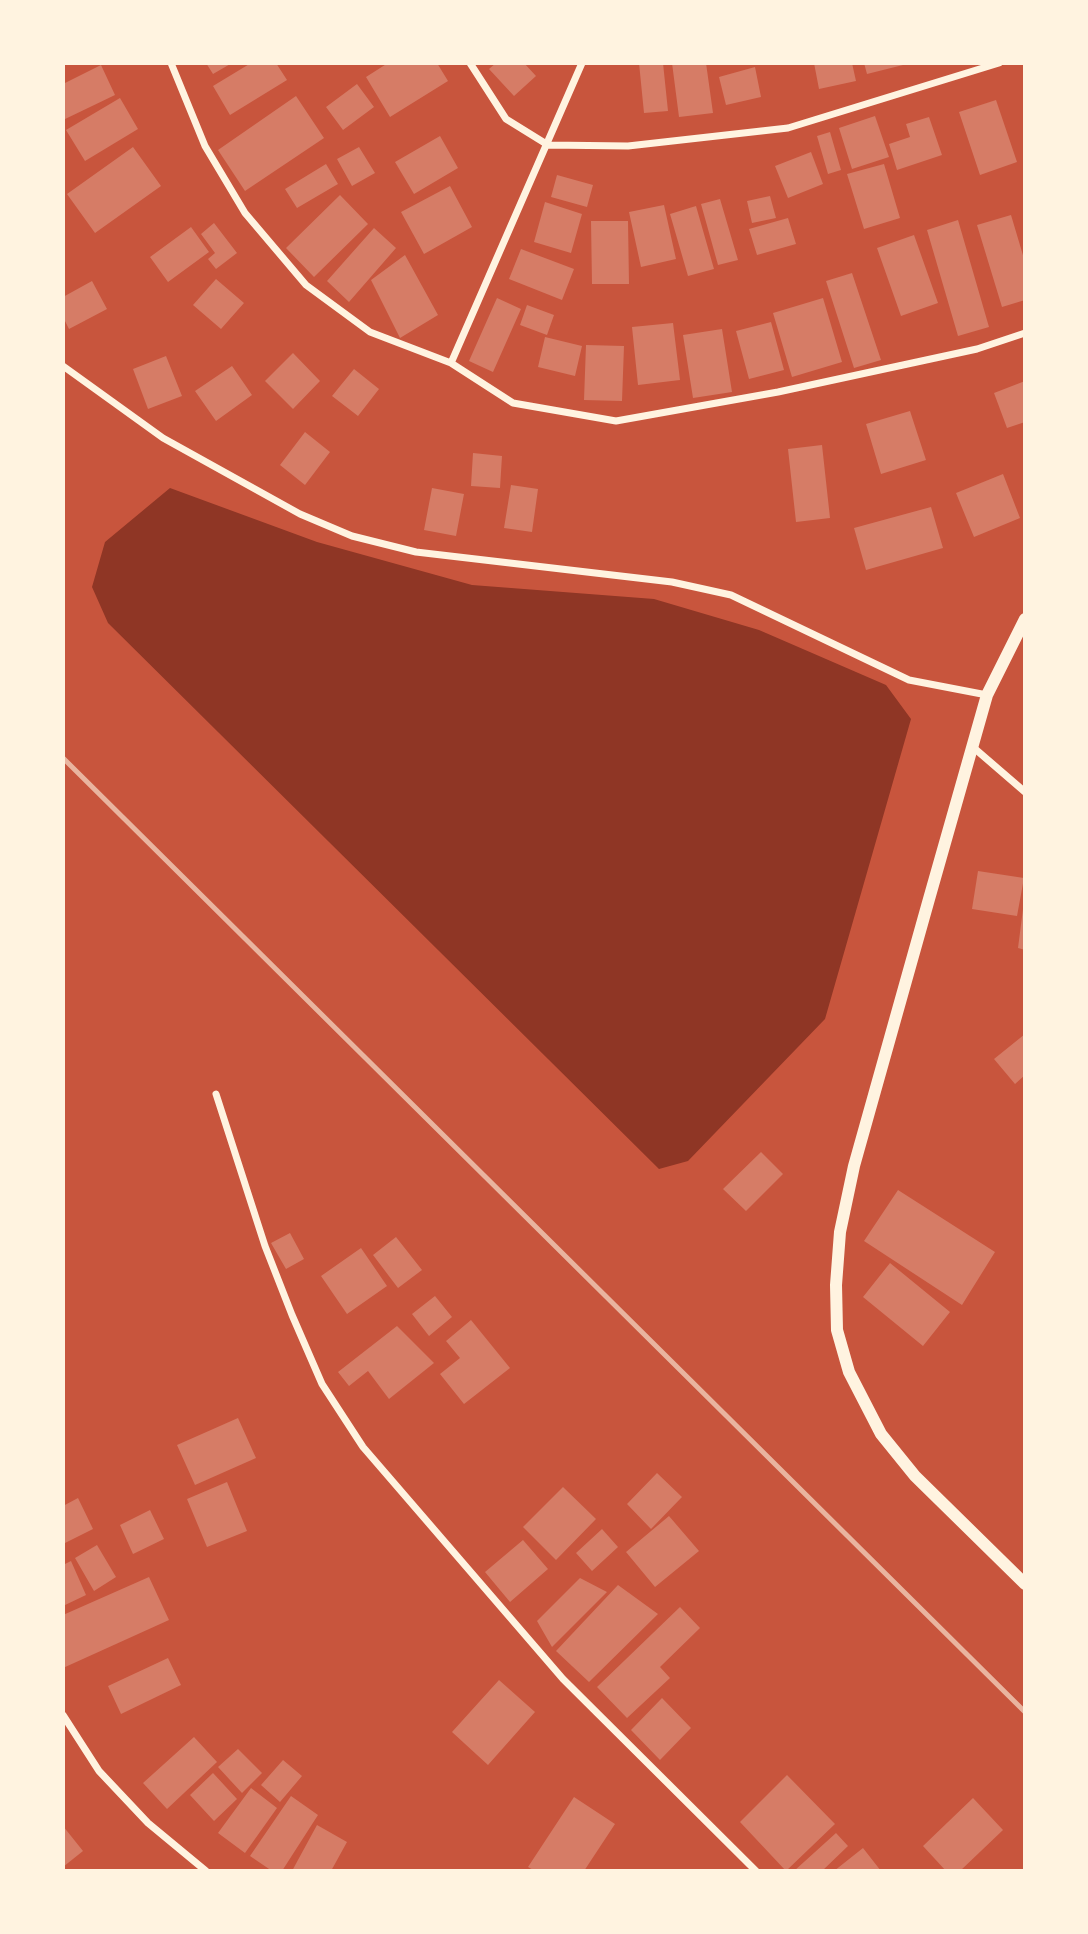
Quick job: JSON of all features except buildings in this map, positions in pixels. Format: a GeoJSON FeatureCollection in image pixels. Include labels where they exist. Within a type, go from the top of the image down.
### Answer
{"type":"FeatureCollection","features":[{"type":"Feature","properties":{"kind":"street"},"geometry":{"type":"LineString","coordinates":[[171,63],[205,146],[245,213],[306,285],[370,332],[452,363],[513,402],[616,421],[791,389],[977,348],[1025,333]]}},
{"type":"Feature","properties":{"kind":"street"},"geometry":{"type":"LineString","coordinates":[[470,63],[506,119],[548,145],[628,146],[788,128],[999,63]]}},
{"type":"Feature","properties":{"kind":"street"},"geometry":{"type":"LineString","coordinates":[[452,363],[582,63]]}},
{"type":"Feature","properties":{"kind":"street"},"geometry":{"type":"LineString","coordinates":[[63,366],[163,438],[300,514],[352,536],[416,552],[672,582],[731,595],[909,680],[987,695]]}},
{"type":"Feature","properties":{"kind":"street"},"geometry":{"type":"LineString","coordinates":[[1025,619],[987,695],[854,1166],[840,1233],[836,1285],[837,1330],[849,1372],[881,1434],[915,1476],[1025,1584]]}},
{"type":"Feature","properties":{"kind":"street"},"geometry":{"type":"LineString","coordinates":[[974,748],[1025,792]]}},
{"type":"Feature","properties":{"kind":"street"},"geometry":{"type":"LineString","coordinates":[[216,1094],[265,1246],[292,1315],[322,1384],[363,1447],[563,1679],[756,1871]]}},
{"type":"Feature","properties":{"kind":"street"},"geometry":{"type":"LineString","coordinates":[[63,1715],[99,1771],[148,1823],[206,1871]]}},
{"type":"Feature","properties":{"kind":"shaded area"},"geometry":{"type":"Polygon","coordinates":[[[170,488],[317,542],[472,585],[654,599],[759,630],[886,685],[911,719],[825,1019],[688,1161],[659,1169],[108,623],[92,587],[105,542],[170,488]]]}},
{"type":"Feature","properties":{"kind":"railway"},"geometry":{"type":"LineString","coordinates":[[63,758],[1025,1712]]}}]}
